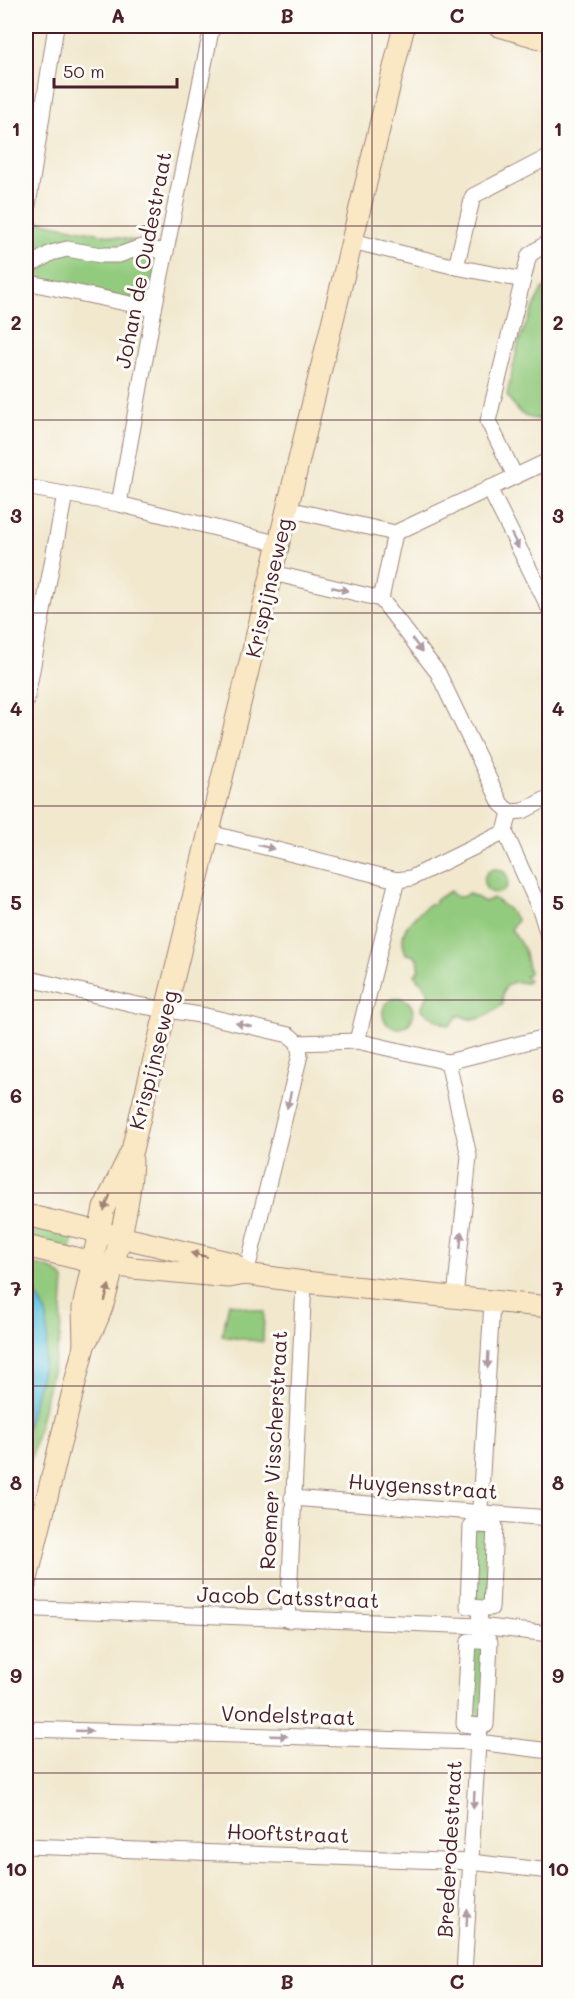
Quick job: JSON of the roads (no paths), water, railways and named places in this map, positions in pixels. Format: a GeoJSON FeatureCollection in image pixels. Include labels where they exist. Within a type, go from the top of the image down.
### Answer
{"type":"FeatureCollection","features":[{"type":"Feature","properties":{"kind":"street"},"geometry":{"type":"LineString","coordinates":[[26,218],[56,26]]}},
{"type":"Feature","properties":{"kind":"street","name":"Johan de Oudestraat"},"geometry":{"type":"LineString","coordinates":[[119,504],[154,309],[212,26]]}},
{"type":"Feature","properties":{"kind":"street","name":"Krispijnseweg"},"geometry":{"type":"LineString","coordinates":[[26,1582],[84,1346],[84,1308],[106,1203],[132,1150],[404,26]]}},
{"type":"Feature","properties":{"kind":"street"},"geometry":{"type":"LineString","coordinates":[[499,26],[549,40]]}},
{"type":"Feature","properties":{"kind":"street"},"geometry":{"type":"LineString","coordinates":[[456,267],[473,196],[549,156]]}},
{"type":"Feature","properties":{"kind":"street"},"geometry":{"type":"LineString","coordinates":[[352,241],[456,267],[523,280]]}},
{"type":"Feature","properties":{"kind":"street"},"geometry":{"type":"LineString","coordinates":[[515,476],[488,421],[529,255],[547,243],[549,244]]}},
{"type":"Feature","properties":{"kind":"street"},"geometry":{"type":"LineString","coordinates":[[26,261],[36,262],[67,249],[101,255],[118,255],[141,247],[166,252]]}},
{"type":"Feature","properties":{"kind":"street"},"geometry":{"type":"LineString","coordinates":[[26,282],[154,309]]}},
{"type":"Feature","properties":{"kind":"street"},"geometry":{"type":"LineString","coordinates":[[288,509],[395,533],[549,460]]}},
{"type":"Feature","properties":{"kind":"street"},"geometry":{"type":"LineString","coordinates":[[26,487],[119,504],[280,544]]}},
{"type":"Feature","properties":{"kind":"street"},"geometry":{"type":"LineString","coordinates":[[489,488],[549,610]]}},
{"type":"Feature","properties":{"kind":"street"},"geometry":{"type":"LineString","coordinates":[[26,702],[64,494]]}},
{"type":"Feature","properties":{"kind":"street"},"geometry":{"type":"LineString","coordinates":[[381,599],[395,533]]}},
{"type":"Feature","properties":{"kind":"street"},"geometry":{"type":"LineString","coordinates":[[273,573],[381,599],[438,673],[501,804],[510,812],[523,811],[549,797]]}},
{"type":"Feature","properties":{"kind":"street"},"geometry":{"type":"LineString","coordinates":[[510,812],[504,832],[542,912],[549,942]]}},
{"type":"Feature","properties":{"kind":"street"},"geometry":{"type":"LineString","coordinates":[[210,833],[397,880],[411,878],[504,832]]}},
{"type":"Feature","properties":{"kind":"street"},"geometry":{"type":"LineString","coordinates":[[357,1041],[397,880]]}},
{"type":"Feature","properties":{"kind":"street"},"geometry":{"type":"LineString","coordinates":[[26,978],[137,1005],[206,1016],[289,1035],[298,1042],[357,1041],[448,1062],[549,1036]]}},
{"type":"Feature","properties":{"kind":"street"},"geometry":{"type":"LineString","coordinates":[[246,1274],[300,1055],[298,1042]]}},
{"type":"Feature","properties":{"kind":"street"},"geometry":{"type":"LineString","coordinates":[[448,1062],[469,1156],[455,1298]]}},
{"type":"Feature","properties":{"kind":"street","name":"Krispijnseweg"},"geometry":{"type":"LineString","coordinates":[[84,1346],[99,1318],[113,1266],[132,1180],[132,1150]]}},
{"type":"Feature","properties":{"kind":"street"},"geometry":{"type":"LineString","coordinates":[[26,1215],[232,1263],[246,1274]]}},
{"type":"Feature","properties":{"kind":"street"},"geometry":{"type":"LineString","coordinates":[[26,1246],[113,1266],[229,1276],[246,1274],[549,1307]]}},
{"type":"Feature","properties":{"kind":"street","name":"Roemer Visscherstraat"},"geometry":{"type":"LineString","coordinates":[[288,1620],[304,1282]]}},
{"type":"Feature","properties":{"kind":"street","name":"Brederodestraat"},"geometry":{"type":"LineString","coordinates":[[464,1974],[478,1734],[486,1725],[490,1642],[480,1634],[479,1608],[468,1606],[471,1525],[479,1518],[492,1302]]}},
{"type":"Feature","properties":{"kind":"street","name":"Huygensstraat"},"geometry":{"type":"LineString","coordinates":[[292,1498],[479,1518],[549,1518]]}},
{"type":"Feature","properties":{"kind":"street"},"geometry":{"type":"LineString","coordinates":[[479,1518],[495,1526],[491,1608],[479,1608]]}},
{"type":"Feature","properties":{"kind":"street","name":"Jacob Catsstraat"},"geometry":{"type":"LineString","coordinates":[[26,1606],[39,1609],[288,1620],[480,1634],[549,1634]]}},
{"type":"Feature","properties":{"kind":"street"},"geometry":{"type":"LineString","coordinates":[[478,1734],[464,1724],[469,1641],[480,1634]]}},
{"type":"Feature","properties":{"kind":"street","name":"Vondelstraat"},"geometry":{"type":"LineString","coordinates":[[26,1729],[478,1734],[549,1751]]}},
{"type":"Feature","properties":{"kind":"street","name":"Hooftstraat"},"geometry":{"type":"LineString","coordinates":[[26,1846],[471,1862],[549,1871]]}},
{"type":"Feature","properties":{"kind":"water"},"geometry":{"type":"Polygon","coordinates":[[[26,1284],[43,1305],[46,1314],[47,1341],[26,1432],[26,1284]]]}}]}
